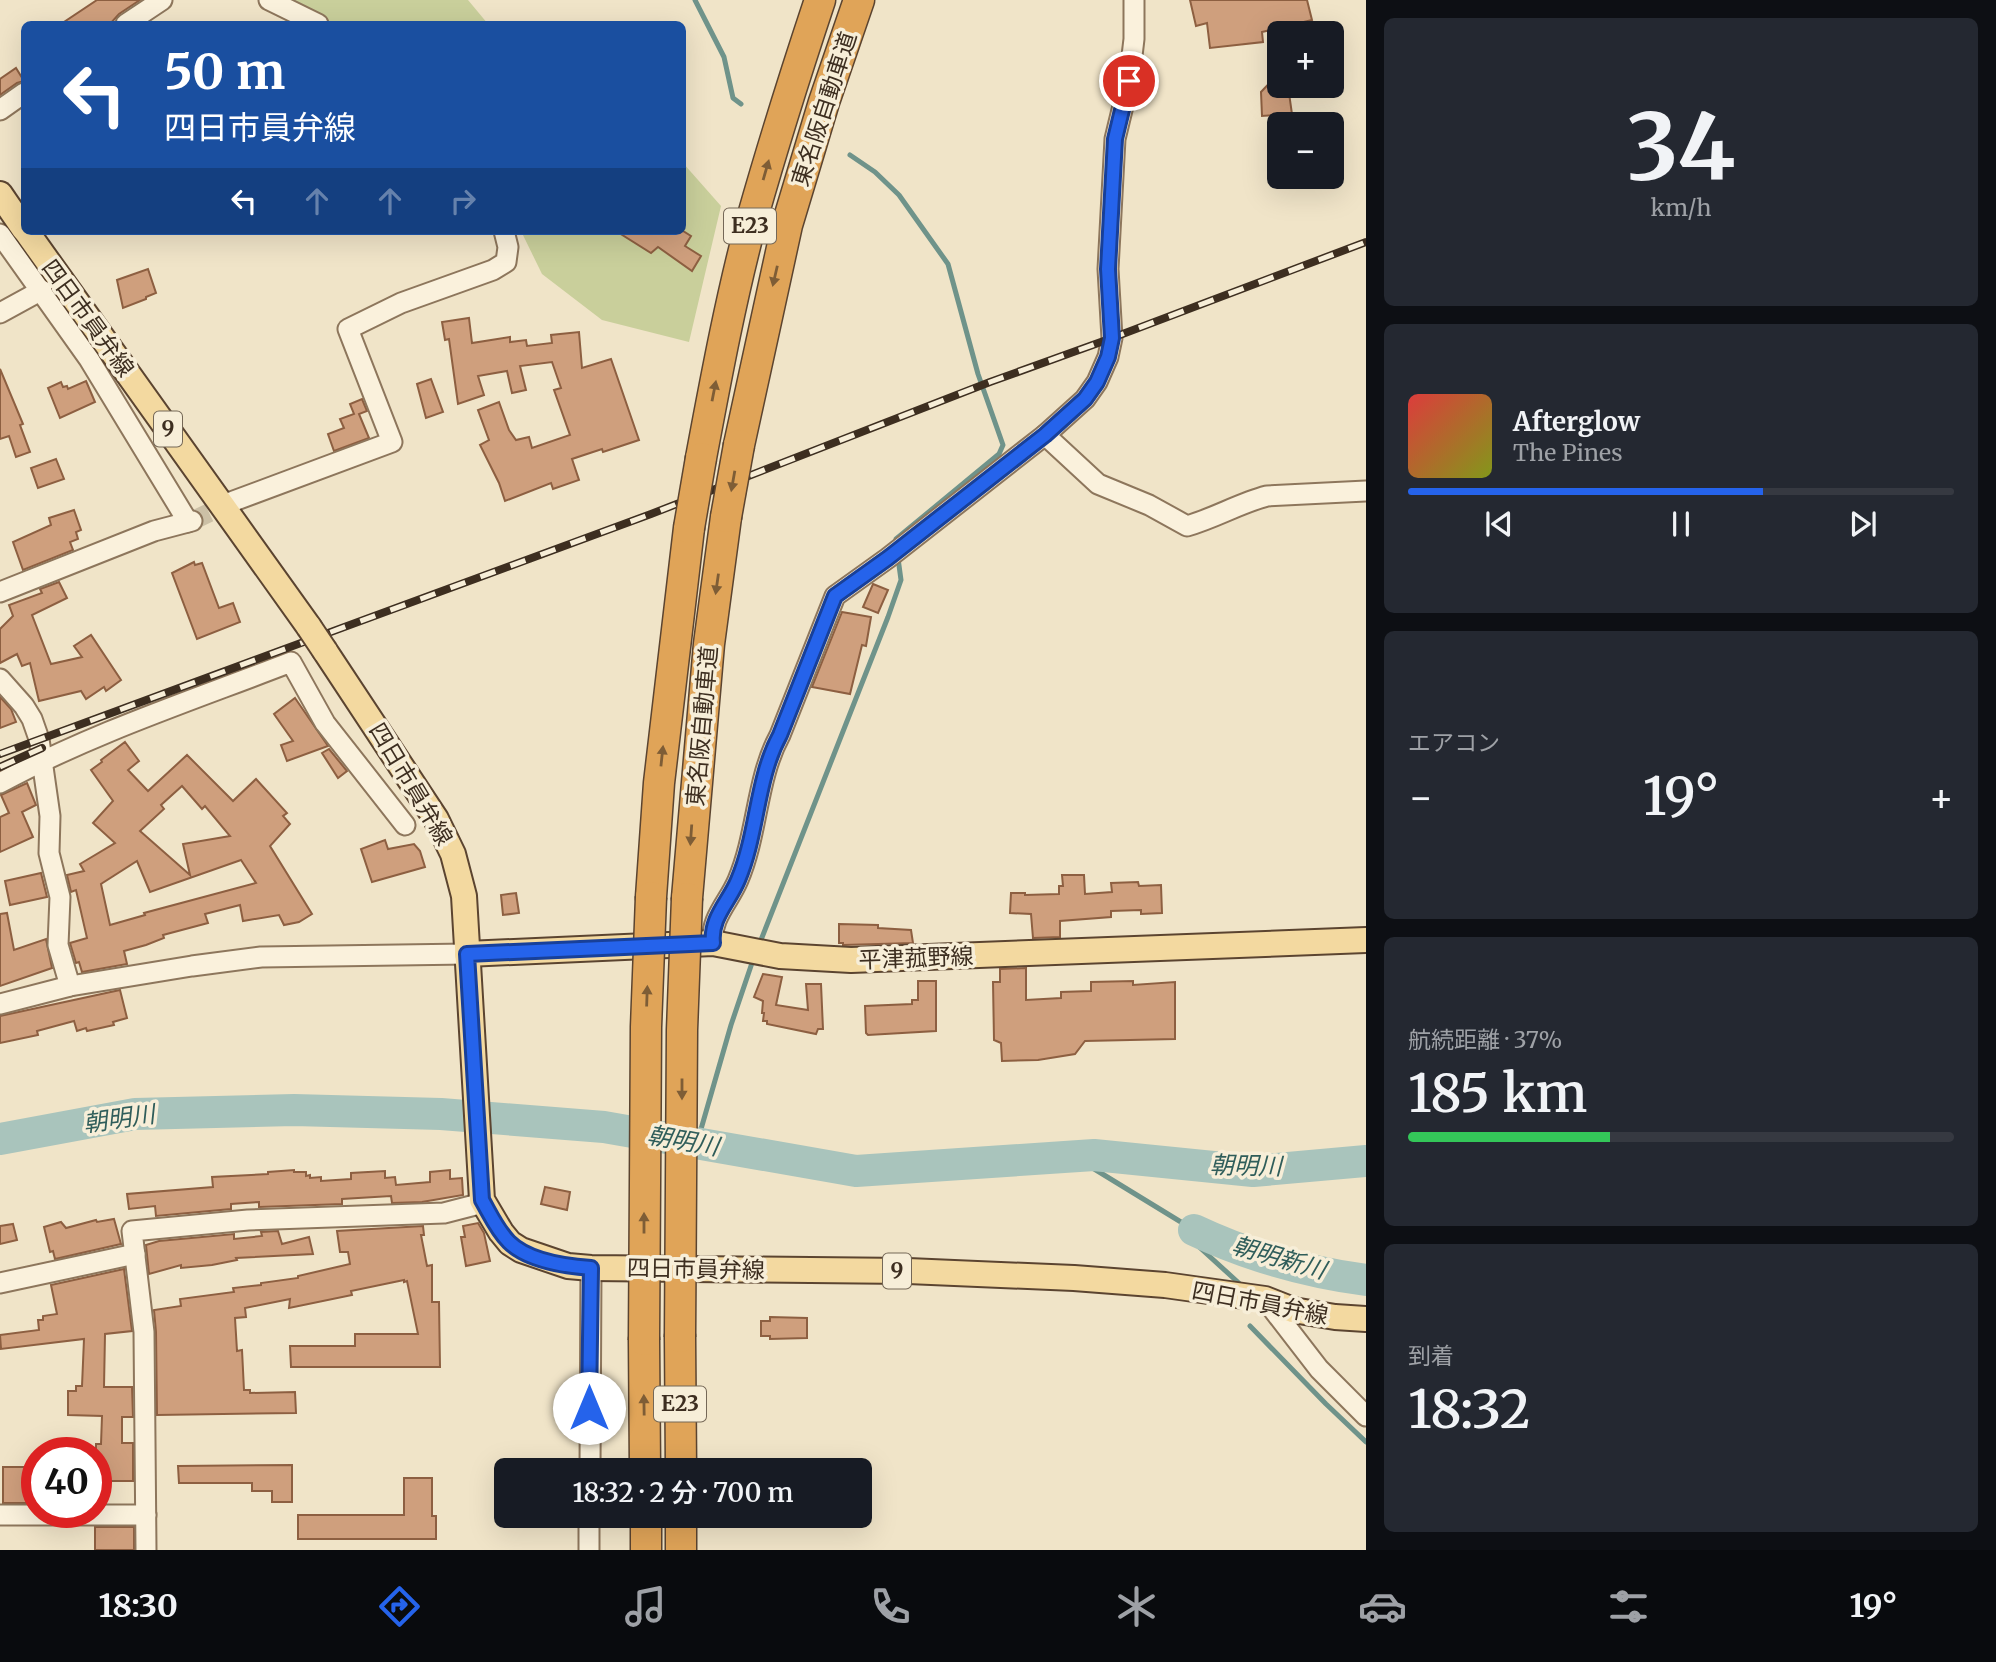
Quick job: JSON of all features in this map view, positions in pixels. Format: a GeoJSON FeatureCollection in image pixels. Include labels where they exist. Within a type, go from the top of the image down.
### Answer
{"type":"FeatureCollection","features":[{"type":"Feature","properties":{"kind":"highway","name":"東名阪自動車道"},"geometry":{"type":"LineString","coordinates":[[645,1458],[646,1027],[651,897],[660,770],[689,528],[723,342],[752,221],[820,0]]}},
{"type":"Feature","properties":{"kind":"highway","name":"東名阪自動車道"},"geometry":{"type":"LineString","coordinates":[[681,1458],[682,1030],[687,898],[709,644],[726,517],[739,445],[787,225],[824,102],[859,0]]}},
{"type":"Feature","properties":{"kind":"highway"},"geometry":{"type":"LineString","coordinates":[[646,1528],[646,1550]]}},
{"type":"Feature","properties":{"kind":"highway"},"geometry":{"type":"LineString","coordinates":[[681,1528],[681,1550]]}},
{"type":"Feature","properties":{"kind":"main road","name":"四日市員弁線"},"geometry":{"type":"LineString","coordinates":[[0,194],[21,224]]}},
{"type":"Feature","properties":{"kind":"main road","name":"四日市員弁線"},"geometry":{"type":"LineString","coordinates":[[29,235],[309,627],[412,779],[453,854],[464,896],[482,1200],[510,1243],[541,1259],[568,1266],[908,1271],[1074,1278],[1165,1285],[1265,1299],[1293,1310],[1366,1319]]}},
{"type":"Feature","properties":{"kind":"main road","name":"平津菰野線"},"geometry":{"type":"LineString","coordinates":[[468,965],[713,943],[780,956],[851,960],[1366,940]]}},
{"type":"Feature","properties":{"kind":"street"},"geometry":{"type":"LineString","coordinates":[[130,21],[162,0]]}},
{"type":"Feature","properties":{"kind":"street"},"geometry":{"type":"LineString","coordinates":[[270,0],[312,21]]}},
{"type":"Feature","properties":{"kind":"street"},"geometry":{"type":"LineString","coordinates":[[713,943],[712,932],[716,920],[739,879],[746,856],[769,756],[780,735],[835,596],[905,545],[1045,435],[1091,391],[1104,368],[1112,338],[1108,269],[1115,139],[1129,81],[1134,39],[1134,0]]}},
{"type":"Feature","properties":{"kind":"street"},"geometry":{"type":"LineString","coordinates":[[0,110],[21,95]]}},
{"type":"Feature","properties":{"kind":"street"},"geometry":{"type":"LineString","coordinates":[[0,233],[115,399],[190,522],[154,531],[0,592]]}},
{"type":"Feature","properties":{"kind":"street"},"geometry":{"type":"LineString","coordinates":[[231,502],[393,442],[348,329],[401,303],[492,270],[506,262],[508,247],[505,235]]}},
{"type":"Feature","properties":{"kind":"street"},"geometry":{"type":"LineString","coordinates":[[0,313],[42,290]]}},
{"type":"Feature","properties":{"kind":"street"},"geometry":{"type":"LineString","coordinates":[[1045,435],[1098,484],[1149,505],[1188,526],[1268,496],[1366,491]]}},
{"type":"Feature","properties":{"kind":"street"},"geometry":{"type":"LineString","coordinates":[[0,783],[93,737],[291,663],[325,723],[405,825]]}},
{"type":"Feature","properties":{"kind":"street"},"geometry":{"type":"LineString","coordinates":[[0,679],[24,706],[39,739],[50,816],[49,853],[60,897],[58,945],[70,986]]}},
{"type":"Feature","properties":{"kind":"street"},"geometry":{"type":"LineString","coordinates":[[0,1004],[70,986],[192,965],[261,957],[468,965]]}},
{"type":"Feature","properties":{"kind":"street"},"geometry":{"type":"LineString","coordinates":[[146,1550],[144,1332],[132,1231],[248,1220],[444,1213],[475,1205],[482,1200]]}},
{"type":"Feature","properties":{"kind":"street"},"geometry":{"type":"LineString","coordinates":[[0,1283],[135,1254]]}},
{"type":"Feature","properties":{"kind":"street"},"geometry":{"type":"LineString","coordinates":[[590,1458],[591,1268]]}},
{"type":"Feature","properties":{"kind":"street"},"geometry":{"type":"LineString","coordinates":[[1265,1299],[1319,1370],[1366,1416]]}},
{"type":"Feature","properties":{"kind":"street"},"geometry":{"type":"LineString","coordinates":[[0,1515],[146,1515]]}},
{"type":"Feature","properties":{"kind":"street"},"geometry":{"type":"LineString","coordinates":[[589,1528],[589,1550]]}},
{"type":"Feature","properties":{"kind":"green space"},"geometry":{"type":"Polygon","coordinates":[[[275,0],[468,0],[486,21],[307,21],[275,0]]]}},
{"type":"Feature","properties":{"kind":"green space"},"geometry":{"type":"Polygon","coordinates":[[[686,166],[721,206],[689,342],[602,320],[542,274],[523,235],[686,235],[686,166]]]}},
{"type":"Feature","properties":{"kind":"building"},"geometry":{"type":"Polygon","coordinates":[[[97,0],[140,0],[113,21],[66,21],[97,0]]]}},
{"type":"Feature","properties":{"kind":"building"},"geometry":{"type":"Polygon","coordinates":[[[1190,0],[1307,0],[1312,20],[1267,21],[1267,31],[1262,32],[1263,42],[1210,48],[1207,23],[1196,26],[1190,0]]]}},
{"type":"Feature","properties":{"kind":"building"},"geometry":{"type":"Polygon","coordinates":[[[16,68],[21,76],[21,82],[0,95],[0,79],[16,68]]]}},
{"type":"Feature","properties":{"kind":"building"},"geometry":{"type":"Polygon","coordinates":[[[1267,86],[1267,98],[1290,98],[1292,112],[1267,112],[1267,116],[1262,116],[1261,92],[1267,86]]]}},
{"type":"Feature","properties":{"kind":"building"},"geometry":{"type":"Polygon","coordinates":[[[686,233],[691,236],[685,246],[701,256],[692,271],[658,247],[651,253],[622,235],[686,235],[686,233]]]}},
{"type":"Feature","properties":{"kind":"building"},"geometry":{"type":"Polygon","coordinates":[[[148,269],[156,293],[123,308],[117,280],[148,269]]]}},
{"type":"Feature","properties":{"kind":"building"},"geometry":{"type":"Polygon","coordinates":[[[469,318],[472,343],[510,337],[510,342],[526,340],[527,346],[552,343],[551,335],[579,332],[582,368],[611,359],[639,440],[572,459],[579,480],[553,489],[551,483],[505,501],[480,445],[489,440],[478,410],[499,402],[509,430],[516,440],[529,437],[532,448],[570,435],[554,390],[561,388],[552,362],[520,366],[526,390],[512,393],[507,371],[478,376],[484,395],[458,404],[449,339],[445,340],[442,322],[469,318]]]}},
{"type":"Feature","properties":{"kind":"building"},"geometry":{"type":"Polygon","coordinates":[[[0,369],[23,424],[20,425],[30,452],[16,457],[9,436],[0,439],[0,369]]]}},
{"type":"Feature","properties":{"kind":"building"},"geometry":{"type":"Polygon","coordinates":[[[431,379],[443,412],[426,418],[417,384],[431,379]]]}},
{"type":"Feature","properties":{"kind":"building"},"geometry":{"type":"Polygon","coordinates":[[[86,381],[95,402],[60,418],[48,388],[61,382],[63,387],[67,386],[68,389],[86,381]]]}},
{"type":"Feature","properties":{"kind":"building"},"geometry":{"type":"Polygon","coordinates":[[[362,399],[367,411],[359,414],[369,438],[334,451],[328,434],[344,428],[340,419],[354,414],[350,404],[362,399]]]}},
{"type":"Feature","properties":{"kind":"building"},"geometry":{"type":"Polygon","coordinates":[[[56,459],[64,479],[38,488],[31,468],[56,459]]]}},
{"type":"Feature","properties":{"kind":"building"},"geometry":{"type":"Polygon","coordinates":[[[74,510],[81,530],[76,532],[78,539],[70,542],[73,550],[23,570],[13,542],[51,525],[49,518],[74,510]]]}},
{"type":"Feature","properties":{"kind":"building"},"geometry":{"type":"Polygon","coordinates":[[[194,562],[195,565],[202,563],[219,608],[233,603],[240,622],[197,639],[172,573],[194,562]]]}},
{"type":"Feature","properties":{"kind":"building"},"geometry":{"type":"Polygon","coordinates":[[[59,582],[67,598],[32,615],[51,664],[82,657],[74,646],[91,635],[121,680],[106,691],[104,687],[86,699],[81,691],[39,701],[30,663],[22,666],[17,654],[0,663],[0,629],[13,616],[9,605],[42,593],[40,589],[59,582]]]}},
{"type":"Feature","properties":{"kind":"building"},"geometry":{"type":"Polygon","coordinates":[[[873,584],[888,590],[878,613],[863,607],[873,584]]]}},
{"type":"Feature","properties":{"kind":"building"},"geometry":{"type":"Polygon","coordinates":[[[842,612],[871,617],[866,646],[862,645],[850,694],[812,687],[842,612]]]}},
{"type":"Feature","properties":{"kind":"building"},"geometry":{"type":"Polygon","coordinates":[[[0,697],[11,709],[16,722],[0,728],[0,697]]]}},
{"type":"Feature","properties":{"kind":"building"},"geometry":{"type":"Polygon","coordinates":[[[295,698],[328,746],[287,761],[281,745],[293,741],[274,714],[295,698]]]}},
{"type":"Feature","properties":{"kind":"building"},"geometry":{"type":"Polygon","coordinates":[[[125,742],[139,761],[128,770],[148,791],[187,755],[233,801],[256,779],[287,813],[283,816],[290,824],[270,846],[312,914],[299,922],[284,925],[279,915],[243,921],[240,905],[205,914],[208,923],[163,935],[164,938],[124,951],[127,964],[82,972],[79,962],[76,963],[70,943],[87,938],[76,890],[71,892],[67,875],[84,871],[80,864],[115,843],[93,823],[113,801],[91,770],[102,762],[101,760],[125,742]],[[182,786],[161,805],[164,809],[140,831],[190,875],[183,844],[230,836],[205,806],[202,809],[182,786]],[[241,860],[150,892],[137,861],[101,884],[110,925],[145,915],[144,913],[256,883],[241,860]]]}},
{"type":"Feature","properties":{"kind":"building"},"geometry":{"type":"Polygon","coordinates":[[[329,749],[347,771],[338,778],[322,753],[329,749]]]}},
{"type":"Feature","properties":{"kind":"building"},"geometry":{"type":"Polygon","coordinates":[[[27,783],[36,805],[22,812],[33,837],[0,852],[0,817],[9,813],[1,795],[27,783]]]}},
{"type":"Feature","properties":{"kind":"building"},"geometry":{"type":"Polygon","coordinates":[[[385,840],[388,849],[414,844],[420,851],[425,867],[372,882],[361,849],[385,840]]]}},
{"type":"Feature","properties":{"kind":"building"},"geometry":{"type":"Polygon","coordinates":[[[41,873],[47,897],[10,905],[5,881],[41,873]]]}},
{"type":"Feature","properties":{"kind":"building"},"geometry":{"type":"Polygon","coordinates":[[[1062,875],[1084,875],[1085,894],[1112,892],[1111,883],[1161,885],[1162,913],[1141,914],[1141,910],[1111,911],[1111,917],[1060,921],[1060,937],[1033,938],[1031,914],[1010,913],[1011,893],[1059,894],[1059,886],[1063,886],[1062,875]]]}},
{"type":"Feature","properties":{"kind":"building"},"geometry":{"type":"Polygon","coordinates":[[[516,893],[519,913],[503,915],[501,895],[516,893]]]}},
{"type":"Feature","properties":{"kind":"building"},"geometry":{"type":"Polygon","coordinates":[[[7,913],[14,950],[46,939],[52,968],[0,986],[0,914],[7,913]]]}},
{"type":"Feature","properties":{"kind":"building"},"geometry":{"type":"Polygon","coordinates":[[[839,924],[878,925],[878,928],[911,930],[913,943],[843,945],[839,943],[839,924]]]}},
{"type":"Feature","properties":{"kind":"building"},"geometry":{"type":"Polygon","coordinates":[[[1026,968],[1026,1000],[1061,998],[1061,992],[1091,991],[1091,982],[1133,981],[1133,985],[1175,982],[1175,1039],[1085,1041],[1075,1054],[1038,1060],[1002,1061],[1001,1043],[994,1040],[993,982],[1000,982],[1000,969],[1026,968]]]}},
{"type":"Feature","properties":{"kind":"building"},"geometry":{"type":"Polygon","coordinates":[[[763,974],[782,977],[776,1005],[808,1010],[806,984],[821,984],[823,1029],[818,1029],[816,1034],[763,1021],[763,1001],[754,997],[763,974]]]}},
{"type":"Feature","properties":{"kind":"building"},"geometry":{"type":"Polygon","coordinates":[[[918,981],[936,981],[936,1031],[868,1035],[865,1006],[912,1004],[912,1000],[918,1000],[918,981]]]}},
{"type":"Feature","properties":{"kind":"building"},"geometry":{"type":"Polygon","coordinates":[[[120,990],[127,1018],[113,1022],[114,1025],[77,1031],[74,1021],[37,1031],[38,1035],[0,1043],[0,1016],[120,990]]]}},
{"type":"Feature","properties":{"kind":"building"},"geometry":{"type":"Polygon","coordinates":[[[294,1170],[306,1172],[306,1176],[310,1175],[310,1178],[321,1177],[321,1181],[351,1179],[351,1173],[385,1171],[385,1178],[395,1177],[396,1185],[430,1182],[430,1172],[450,1170],[450,1179],[462,1178],[463,1195],[422,1202],[392,1203],[391,1196],[342,1199],[342,1204],[259,1207],[259,1202],[231,1204],[231,1209],[156,1216],[155,1206],[129,1209],[127,1194],[213,1187],[212,1177],[294,1170]]]}},
{"type":"Feature","properties":{"kind":"building"},"geometry":{"type":"Polygon","coordinates":[[[545,1187],[570,1192],[567,1210],[541,1204],[545,1187]]]}},
{"type":"Feature","properties":{"kind":"building"},"geometry":{"type":"Polygon","coordinates":[[[114,1219],[121,1244],[55,1259],[53,1251],[50,1252],[44,1227],[61,1222],[66,1228],[96,1220],[114,1219]]]}},
{"type":"Feature","properties":{"kind":"building"},"geometry":{"type":"Polygon","coordinates":[[[478,1223],[484,1233],[490,1261],[466,1266],[461,1237],[465,1237],[463,1226],[478,1223]]]}},
{"type":"Feature","properties":{"kind":"building"},"geometry":{"type":"Polygon","coordinates":[[[13,1224],[17,1240],[0,1244],[0,1226],[13,1224]]]}},
{"type":"Feature","properties":{"kind":"building"},"geometry":{"type":"Polygon","coordinates":[[[423,1226],[424,1235],[421,1235],[427,1266],[432,1265],[432,1302],[439,1302],[440,1367],[291,1367],[290,1346],[355,1346],[355,1334],[418,1334],[407,1281],[351,1291],[352,1295],[289,1308],[290,1299],[245,1308],[246,1317],[235,1318],[237,1351],[242,1350],[244,1390],[250,1390],[250,1393],[295,1392],[296,1413],[157,1415],[154,1310],[181,1306],[180,1299],[234,1292],[233,1288],[298,1278],[350,1264],[348,1252],[340,1252],[337,1231],[423,1226]]]}},
{"type":"Feature","properties":{"kind":"building"},"geometry":{"type":"Polygon","coordinates":[[[278,1231],[282,1244],[309,1237],[313,1254],[236,1258],[237,1260],[212,1265],[181,1268],[181,1265],[149,1274],[146,1245],[159,1241],[234,1234],[234,1239],[278,1231]]]}},
{"type":"Feature","properties":{"kind":"building"},"geometry":{"type":"Polygon","coordinates":[[[124,1269],[132,1331],[105,1334],[104,1387],[132,1387],[133,1417],[122,1417],[122,1443],[133,1443],[133,1481],[112,1481],[112,1437],[101,1437],[102,1416],[68,1415],[68,1391],[76,1391],[76,1386],[82,1386],[84,1339],[1,1349],[0,1335],[39,1330],[38,1320],[43,1320],[43,1316],[57,1314],[51,1285],[124,1269]]]}},
{"type":"Feature","properties":{"kind":"building"},"geometry":{"type":"Polygon","coordinates":[[[770,1317],[807,1318],[807,1338],[770,1339],[770,1336],[761,1336],[761,1321],[770,1321],[770,1317]]]}},
{"type":"Feature","properties":{"kind":"building"},"geometry":{"type":"Polygon","coordinates":[[[292,1465],[292,1502],[272,1502],[272,1491],[252,1491],[252,1483],[179,1483],[178,1466],[292,1465]]]}},
{"type":"Feature","properties":{"kind":"building"},"geometry":{"type":"Polygon","coordinates":[[[3,1467],[21,1467],[21,1503],[3,1503],[3,1467]]]}},
{"type":"Feature","properties":{"kind":"building"},"geometry":{"type":"Polygon","coordinates":[[[404,1478],[432,1478],[432,1516],[436,1516],[436,1539],[298,1539],[298,1515],[404,1515],[404,1478]]]}},
{"type":"Feature","properties":{"kind":"building"},"geometry":{"type":"Polygon","coordinates":[[[134,1527],[134,1550],[95,1550],[95,1528],[134,1527]]]}},
{"type":"Feature","properties":{"kind":"waterway"},"geometry":{"type":"LineString","coordinates":[[695,0],[724,57],[733,98],[741,104]]}},
{"type":"Feature","properties":{"kind":"waterway"},"geometry":{"type":"LineString","coordinates":[[850,155],[875,172],[899,195],[948,264],[978,374],[1003,445],[999,454],[896,539],[896,545]]}},
{"type":"Feature","properties":{"kind":"waterway"},"geometry":{"type":"LineString","coordinates":[[759,945],[888,617],[901,580],[898,558]]}},
{"type":"Feature","properties":{"kind":"waterway"},"geometry":{"type":"LineString","coordinates":[[697,1143],[754,957]]}},
{"type":"Feature","properties":{"kind":"waterway","name":"朝明川"},"geometry":{"type":"LineString","coordinates":[[0,1139],[135,1114],[294,1110],[441,1114],[604,1127],[856,1171],[1094,1155],[1253,1171],[1366,1161]]}},
{"type":"Feature","properties":{"kind":"waterway"},"geometry":{"type":"LineString","coordinates":[[1073,1156],[1194,1230],[1197,1245],[1241,1285]]}},
{"type":"Feature","properties":{"kind":"waterway","name":"朝明新川"},"geometry":{"type":"LineString","coordinates":[[1194,1230],[1278,1262],[1366,1280]]}},
{"type":"Feature","properties":{"kind":"waterway"},"geometry":{"type":"LineString","coordinates":[[1250,1326],[1366,1442]]}},
{"type":"Feature","properties":{"kind":"tunnel"},"geometry":{"type":"LineString","coordinates":[[192,521],[231,502]]}},
{"type":"Feature","properties":{"kind":"railway"},"geometry":{"type":"LineString","coordinates":[[0,754],[651,514],[990,382],[1366,242]]}},
{"type":"Feature","properties":{"kind":"railway"},"geometry":{"type":"LineString","coordinates":[[0,767],[42,748]]}},
{"type":"Feature","properties":{"kind":"route"},"geometry":{"type":"LineString","coordinates":[[589,1408],[591,1268],[568,1266],[521,1250],[510,1243],[501,1232],[482,1200],[467,954],[713,943],[712,932],[716,920],[739,879],[746,856],[769,756],[780,735],[835,596],[913,539],[1045,435],[1085,399],[1097,382],[1108,357],[1112,338],[1108,269],[1115,139],[1129,81]]}}]}
